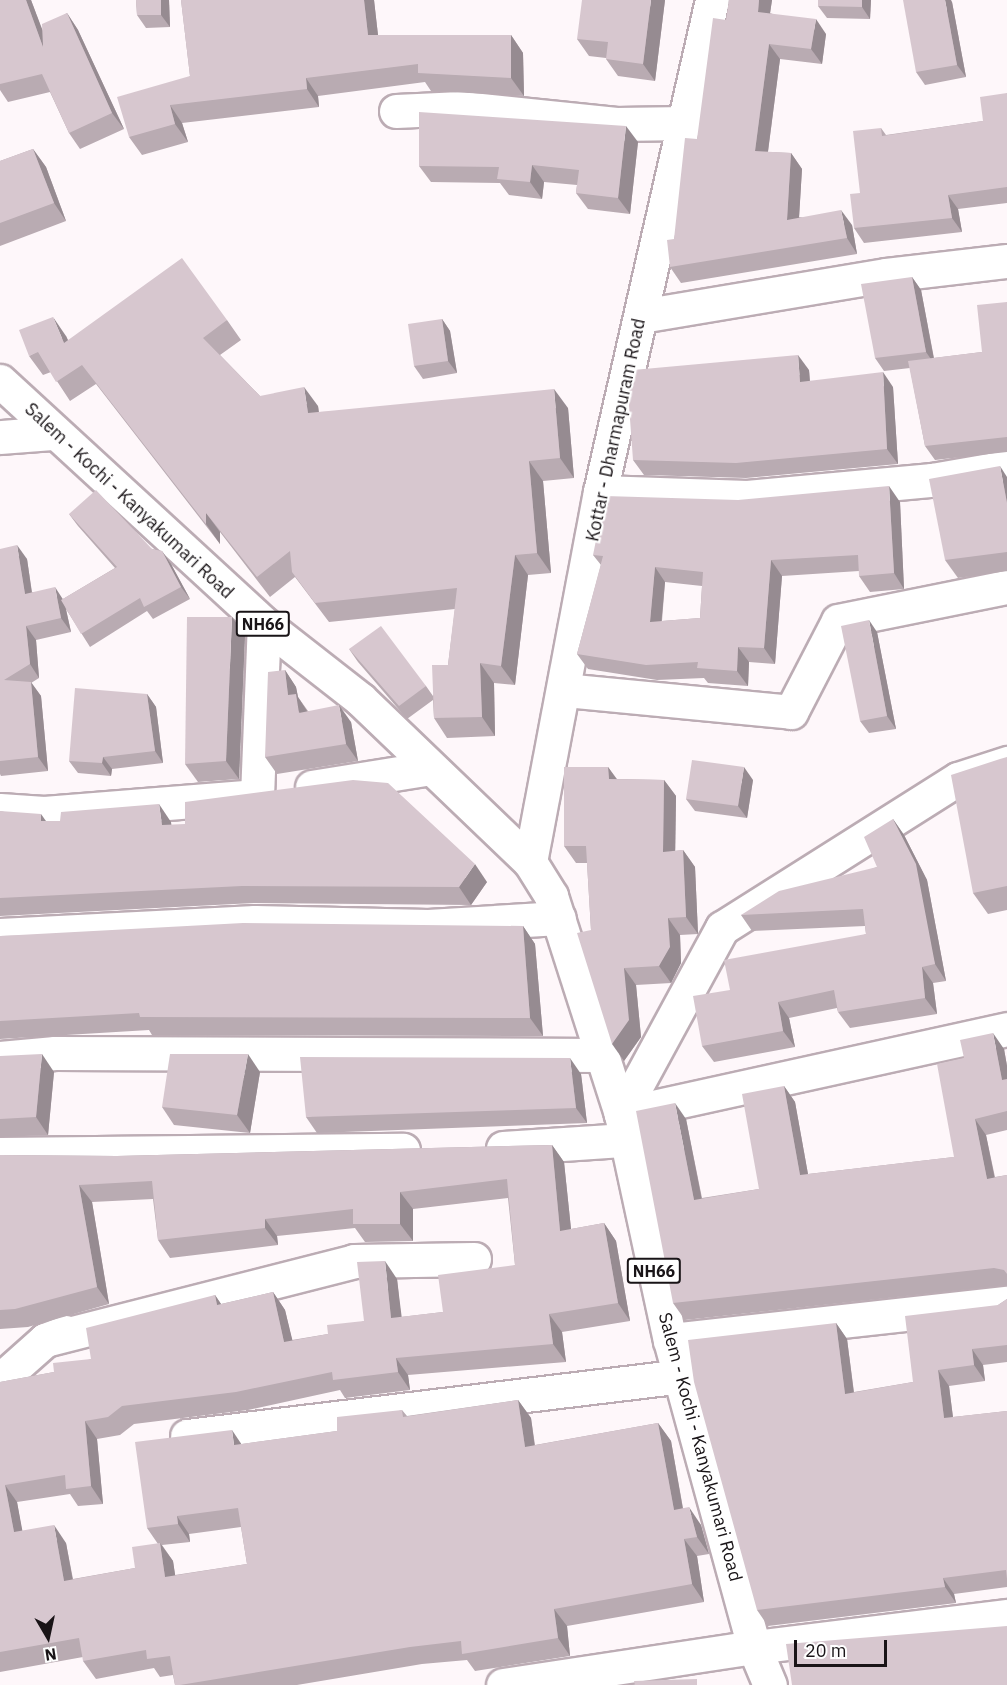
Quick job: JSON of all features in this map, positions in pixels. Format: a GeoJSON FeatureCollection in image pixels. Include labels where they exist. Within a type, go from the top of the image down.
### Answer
{"type":"FeatureCollection","features":[{"type":"Feature","properties":{"kind":"main road","name":"Kottar - Dharmapuram Road"},"geometry":{"type":"LineString","coordinates":[[530,862],[600,492],[687,123],[712,0]]}},
{"type":"Feature","properties":{"kind":"main road"},"geometry":{"type":"LineString","coordinates":[[396,111],[461,108],[616,124],[687,123]]}},
{"type":"Feature","properties":{"kind":"main road"},"geometry":{"type":"LineString","coordinates":[[641,316],[886,275],[1007,261]]}},
{"type":"Feature","properties":{"kind":"main road","name":"Salem - Kochi - Kanyakumari Road"},"geometry":{"type":"LineString","coordinates":[[0,381],[52,433],[264,624],[360,699],[530,862],[559,918],[602,1055],[622,1127],[670,1340],[754,1647],[770,1685]]}},
{"type":"Feature","properties":{"kind":"main road"},"geometry":{"type":"LineString","coordinates":[[0,437],[52,433]]}},
{"type":"Feature","properties":{"kind":"main road"},"geometry":{"type":"LineString","coordinates":[[600,492],[747,496],[932,480],[1007,467]]}},
{"type":"Feature","properties":{"kind":"main road"},"geometry":{"type":"LineString","coordinates":[[564,690],[791,712],[838,621],[1007,587]]}},
{"type":"Feature","properties":{"kind":"main road"},"geometry":{"type":"LineString","coordinates":[[257,796],[264,624]]}},
{"type":"Feature","properties":{"kind":"main road"},"geometry":{"type":"LineString","coordinates":[[622,1127],[722,928],[958,779],[1007,764]]}},
{"type":"Feature","properties":{"kind":"main road"},"geometry":{"type":"LineString","coordinates":[[0,810],[44,813],[257,796],[430,768]]}},
{"type":"Feature","properties":{"kind":"main road"},"geometry":{"type":"LineString","coordinates":[[0,935],[255,922],[428,926],[559,918]]}},
{"type":"Feature","properties":{"kind":"main road"},"geometry":{"type":"LineString","coordinates":[[467,1150],[622,1127],[1007,1029]]}},
{"type":"Feature","properties":{"kind":"main road"},"geometry":{"type":"LineString","coordinates":[[0,1058],[55,1053],[602,1055]]}},
{"type":"Feature","properties":{"kind":"main road"},"geometry":{"type":"LineString","coordinates":[[0,1154],[432,1150]]}},
{"type":"Feature","properties":{"kind":"main road"},"geometry":{"type":"LineString","coordinates":[[45,1340],[354,1261],[474,1259]]}},
{"type":"Feature","properties":{"kind":"main road"},"geometry":{"type":"LineString","coordinates":[[670,1340],[1007,1303]]}},
{"type":"Feature","properties":{"kind":"main road"},"geometry":{"type":"LineString","coordinates":[[0,1380],[45,1340],[115,1312]]}},
{"type":"Feature","properties":{"kind":"main road"},"geometry":{"type":"LineString","coordinates":[[161,1440],[680,1376]]}},
{"type":"Feature","properties":{"kind":"main road"},"geometry":{"type":"LineString","coordinates":[[503,1685],[754,1647],[1007,1616]]}},
{"type":"Feature","properties":{"kind":"building"},"geometry":{"type":"Polygon","coordinates":[[[0,0],[26,0],[43,47],[42,24],[67,13],[112,113],[69,133],[42,74],[0,84],[0,0]]]}},
{"type":"Feature","properties":{"kind":"building"},"geometry":{"type":"Polygon","coordinates":[[[136,0],[161,0],[161,15],[137,15],[136,0]]]}},
{"type":"Feature","properties":{"kind":"building"},"geometry":{"type":"Polygon","coordinates":[[[181,0],[364,0],[368,35],[511,35],[511,78],[418,73],[418,64],[306,78],[307,89],[170,105],[175,124],[129,137],[117,97],[190,76],[181,0]]]}},
{"type":"Feature","properties":{"kind":"building"},"geometry":{"type":"Polygon","coordinates":[[[582,0],[651,0],[643,64],[606,59],[608,42],[577,39],[582,0]]]}},
{"type":"Feature","properties":{"kind":"building"},"geometry":{"type":"Polygon","coordinates":[[[729,0],[759,0],[758,12],[816,19],[811,49],[769,44],[755,151],[791,153],[787,220],[841,210],[847,238],[670,267],[667,240],[674,239],[685,138],[697,139],[713,18],[726,20],[729,0]]]}},
{"type":"Feature","properties":{"kind":"building"},"geometry":{"type":"Polygon","coordinates":[[[818,0],[862,0],[862,7],[818,6],[818,0]]]}},
{"type":"Feature","properties":{"kind":"building"},"geometry":{"type":"Polygon","coordinates":[[[903,0],[945,0],[957,65],[916,72],[903,0]]]}},
{"type":"Feature","properties":{"kind":"building"},"geometry":{"type":"Polygon","coordinates":[[[1007,93],[1007,187],[948,195],[952,218],[854,228],[850,194],[860,193],[853,131],[881,128],[882,136],[983,121],[980,97],[1007,93]]]}},
{"type":"Feature","properties":{"kind":"building"},"geometry":{"type":"Polygon","coordinates":[[[419,112],[626,126],[618,198],[576,193],[579,170],[532,165],[530,182],[497,179],[499,167],[419,166],[419,112]]]}},
{"type":"Feature","properties":{"kind":"building"},"geometry":{"type":"Polygon","coordinates":[[[33,149],[54,203],[0,223],[0,161],[33,149]]]}},
{"type":"Feature","properties":{"kind":"building"},"geometry":{"type":"Polygon","coordinates":[[[182,258],[227,320],[203,338],[260,396],[304,387],[308,413],[554,389],[560,458],[529,461],[537,553],[515,555],[501,666],[480,663],[482,717],[434,718],[432,665],[448,665],[457,588],[315,603],[292,572],[290,551],[257,577],[206,513],[206,524],[82,365],[56,382],[38,352],[29,356],[19,330],[53,317],[64,343],[182,258]]]}},
{"type":"Feature","properties":{"kind":"building"},"geometry":{"type":"Polygon","coordinates":[[[912,277],[926,352],[875,358],[861,284],[912,277]]]}},
{"type":"Feature","properties":{"kind":"building"},"geometry":{"type":"Polygon","coordinates":[[[1007,302],[1007,437],[925,446],[908,361],[982,352],[977,305],[1007,302]]]}},
{"type":"Feature","properties":{"kind":"building"},"geometry":{"type":"Polygon","coordinates":[[[442,319],[448,361],[414,366],[408,324],[442,319]]]}},
{"type":"Feature","properties":{"kind":"building"},"geometry":{"type":"Polygon","coordinates":[[[798,355],[800,382],[883,372],[887,449],[736,463],[633,460],[628,392],[633,370],[798,355]]]}},
{"type":"Feature","properties":{"kind":"building"},"geometry":{"type":"Polygon","coordinates":[[[1000,466],[1007,503],[1007,552],[945,560],[929,479],[1000,466]]]}},
{"type":"Feature","properties":{"kind":"building"},"geometry":{"type":"Polygon","coordinates":[[[889,486],[894,573],[859,576],[858,555],[771,560],[764,648],[738,647],[737,671],[697,668],[698,662],[646,665],[577,654],[603,556],[593,555],[605,496],[738,500],[889,486]],[[655,567],[650,622],[700,618],[703,572],[655,567]]]}},
{"type":"Feature","properties":{"kind":"building"},"geometry":{"type":"Polygon","coordinates":[[[96,490],[152,549],[162,551],[181,587],[144,607],[140,598],[81,634],[61,600],[117,567],[69,514],[96,490]]]}},
{"type":"Feature","properties":{"kind":"building"},"geometry":{"type":"Polygon","coordinates":[[[17,545],[25,594],[55,587],[61,618],[26,626],[30,664],[4,680],[31,682],[38,757],[0,761],[0,549],[17,545]]]}},
{"type":"Feature","properties":{"kind":"building"},"geometry":{"type":"Polygon","coordinates":[[[187,617],[232,617],[226,761],[185,764],[187,617]]]}},
{"type":"Feature","properties":{"kind":"building"},"geometry":{"type":"Polygon","coordinates":[[[869,620],[887,716],[860,721],[841,626],[869,620]]]}},
{"type":"Feature","properties":{"kind":"building"},"geometry":{"type":"Polygon","coordinates":[[[381,626],[426,686],[399,706],[349,649],[381,626]]]}},
{"type":"Feature","properties":{"kind":"building"},"geometry":{"type":"Polygon","coordinates":[[[285,670],[288,695],[296,694],[299,713],[339,705],[346,744],[265,757],[268,672],[285,670]]]}},
{"type":"Feature","properties":{"kind":"building"},"geometry":{"type":"Polygon","coordinates":[[[75,688],[147,694],[155,751],[103,757],[102,763],[69,761],[75,688]]]}},
{"type":"Feature","properties":{"kind":"building"},"geometry":{"type":"Polygon","coordinates":[[[1007,757],[1007,886],[973,893],[951,775],[1007,757]]]}},
{"type":"Feature","properties":{"kind":"building"},"geometry":{"type":"Polygon","coordinates":[[[692,760],[744,767],[738,806],[686,799],[692,760]]]}},
{"type":"Feature","properties":{"kind":"building"},"geometry":{"type":"Polygon","coordinates":[[[564,767],[608,767],[609,779],[664,780],[663,852],[683,850],[686,917],[668,918],[670,947],[659,966],[624,968],[629,1020],[612,1044],[577,933],[591,930],[586,846],[564,846],[564,767]]]}},
{"type":"Feature","properties":{"kind":"building"},"geometry":{"type":"Polygon","coordinates":[[[353,780],[388,783],[475,864],[459,887],[242,886],[0,898],[0,811],[41,814],[41,821],[60,821],[61,812],[159,804],[162,825],[185,824],[185,802],[353,780]]]}},
{"type":"Feature","properties":{"kind":"building"},"geometry":{"type":"Polygon","coordinates":[[[893,819],[916,864],[935,964],[922,967],[925,998],[838,1012],[834,990],[778,1002],[783,1031],[702,1046],[693,996],[730,990],[724,960],[866,934],[863,909],[741,915],[779,891],[877,867],[864,837],[893,819]]]}},
{"type":"Feature","properties":{"kind":"building"},"geometry":{"type":"Polygon","coordinates":[[[243,923],[523,926],[530,1018],[140,1017],[139,1013],[0,1021],[0,936],[243,923]]]}},
{"type":"Feature","properties":{"kind":"building"},"geometry":{"type":"Polygon","coordinates":[[[993,1033],[1002,1080],[1007,1079],[1007,1111],[975,1119],[987,1179],[1007,1175],[1007,1274],[1004,1270],[994,1268],[673,1303],[636,1111],[675,1103],[694,1200],[759,1189],[742,1094],[784,1086],[800,1175],[954,1157],[937,1064],[964,1058],[960,1040],[993,1033]]]}},
{"type":"Feature","properties":{"kind":"building"},"geometry":{"type":"Polygon","coordinates":[[[42,1054],[36,1117],[0,1119],[0,1056],[42,1054]]]}},
{"type":"Feature","properties":{"kind":"building"},"geometry":{"type":"Polygon","coordinates":[[[170,1054],[248,1054],[237,1115],[162,1107],[170,1054]]]}},
{"type":"Feature","properties":{"kind":"building"},"geometry":{"type":"Polygon","coordinates":[[[300,1057],[570,1058],[576,1108],[306,1117],[300,1057]]]}},
{"type":"Feature","properties":{"kind":"building"},"geometry":{"type":"Polygon","coordinates":[[[552,1145],[560,1231],[604,1223],[618,1303],[549,1314],[553,1344],[396,1358],[398,1372],[333,1380],[332,1372],[236,1392],[122,1406],[108,1417],[85,1421],[91,1486],[66,1489],[65,1475],[5,1485],[14,1532],[54,1525],[64,1581],[135,1568],[132,1547],[160,1543],[165,1577],[247,1564],[238,1508],[177,1516],[178,1524],[147,1528],[135,1442],[232,1430],[234,1445],[337,1431],[337,1417],[402,1410],[403,1417],[518,1400],[525,1447],[658,1423],[674,1510],[689,1507],[697,1537],[684,1539],[692,1584],[554,1609],[558,1638],[462,1654],[461,1641],[410,1647],[180,1685],[175,1685],[170,1656],[147,1659],[146,1650],[83,1661],[79,1638],[0,1652],[0,1382],[54,1372],[53,1363],[91,1359],[86,1328],[215,1295],[217,1305],[273,1292],[284,1342],[328,1334],[327,1325],[364,1321],[357,1262],[385,1261],[391,1318],[443,1312],[438,1275],[515,1265],[507,1179],[400,1192],[400,1224],[353,1224],[353,1209],[265,1219],[265,1228],[158,1240],[152,1181],[79,1185],[97,1287],[15,1309],[0,1310],[0,1155],[117,1156],[552,1145]]]}},
{"type":"Feature","properties":{"kind":"building"},"geometry":{"type":"Polygon","coordinates":[[[1007,1299],[1007,1345],[972,1349],[974,1365],[938,1370],[944,1418],[1007,1411],[1007,1579],[1006,1570],[943,1578],[945,1587],[757,1610],[694,1382],[688,1340],[836,1323],[845,1394],[913,1382],[905,1316],[998,1305],[1007,1299]]]}},
{"type":"Feature","properties":{"kind":"building"},"geometry":{"type":"Polygon","coordinates":[[[1007,1626],[1007,1685],[792,1685],[786,1644],[1007,1626]]]}},
{"type":"Feature","properties":{"kind":"building"},"geometry":{"type":"Polygon","coordinates":[[[697,1679],[697,1685],[635,1685],[634,1681],[697,1679]]]}}]}
